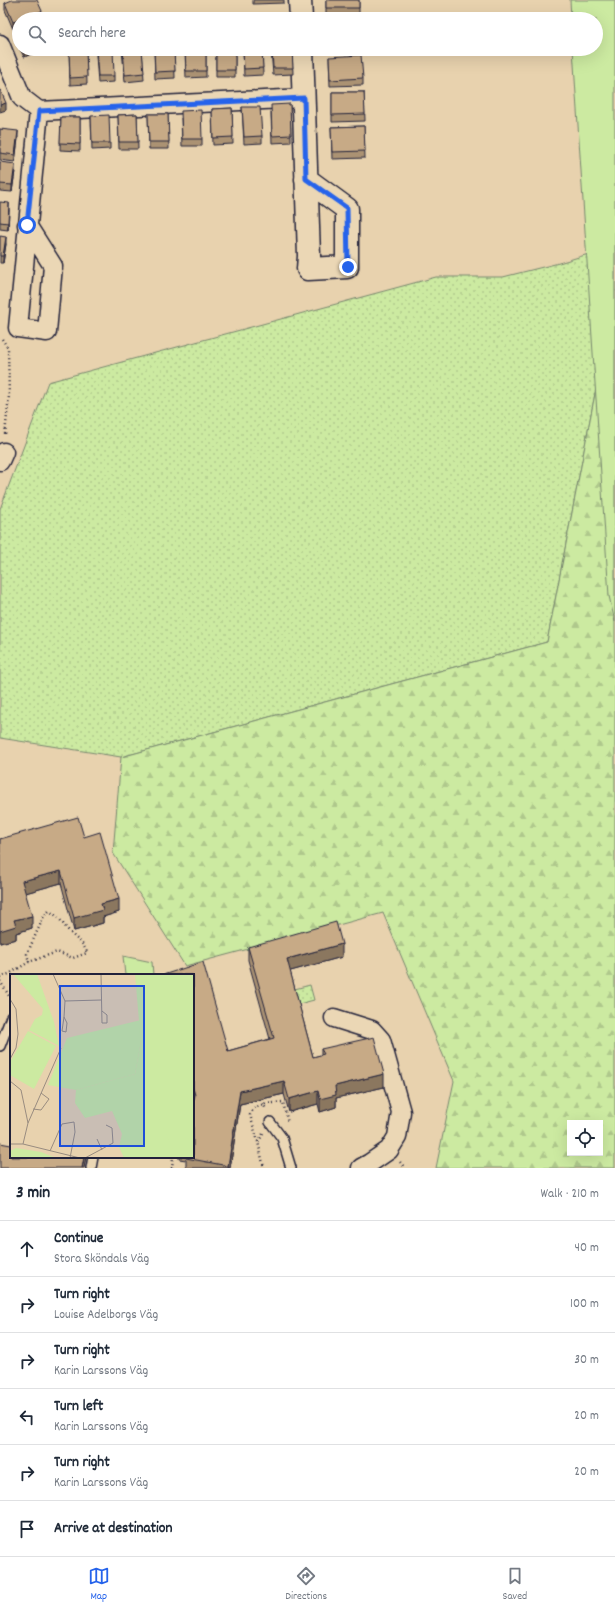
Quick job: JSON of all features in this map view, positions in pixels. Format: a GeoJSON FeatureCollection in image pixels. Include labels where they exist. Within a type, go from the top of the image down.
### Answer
{"type":"FeatureCollection","features":[{"type":"Feature","properties":{"kind":"street"},"geometry":{"type":"LineString","coordinates":[[300,0],[301,12]]}},
{"type":"Feature","properties":{"kind":"street"},"geometry":{"type":"LineString","coordinates":[[0,44],[22,98],[39,111],[304,98]]}},
{"type":"Feature","properties":{"kind":"street"},"geometry":{"type":"LineString","coordinates":[[302,56],[306,179]]}},
{"type":"Feature","properties":{"kind":"street"},"geometry":{"type":"LineString","coordinates":[[27,225],[53,266],[46,332],[18,328],[27,225],[39,111]]}},
{"type":"Feature","properties":{"kind":"street"},"geometry":{"type":"LineString","coordinates":[[334,1018],[372,1030],[381,1040],[401,1112],[397,1137],[389,1150],[370,1164],[361,1168]]}},
{"type":"Feature","properties":{"kind":"lane"},"geometry":{"type":"LineString","coordinates":[[0,1046],[10,1020]]}},
{"type":"Feature","properties":{"kind":"lane"},"geometry":{"type":"LineString","coordinates":[[270,1122],[282,1138],[291,1168]]}},
{"type":"Feature","properties":{"kind":"lane"},"geometry":{"type":"LineString","coordinates":[[91,1168],[93,1158]]}},
{"type":"Feature","properties":{"kind":"path"},"geometry":{"type":"LineString","coordinates":[[0,335],[8,348],[9,396],[2,456]]}},
{"type":"Feature","properties":{"kind":"path"},"geometry":{"type":"LineString","coordinates":[[0,977],[9,974],[29,962],[57,952],[73,958],[87,953],[84,945],[69,932],[58,916],[49,911],[44,916],[27,954],[29,962]]}},
{"type":"Feature","properties":{"kind":"path"},"geometry":{"type":"LineString","coordinates":[[0,981],[10,997]]}},
{"type":"Feature","properties":{"kind":"path"},"geometry":{"type":"LineString","coordinates":[[172,1168],[173,1158]]}},
{"type":"Feature","properties":{"kind":"green space"},"geometry":{"type":"Polygon","coordinates":[[[570,0],[615,0],[615,622],[609,596],[573,56],[603,56],[603,12],[571,12],[570,0]]]}},
{"type":"Feature","properties":{"kind":"green space"},"geometry":{"type":"Polygon","coordinates":[[[615,246],[615,290],[547,642],[121,757],[0,738],[0,509],[48,382],[436,277],[503,277],[559,263],[615,246]]]}},
{"type":"Feature","properties":{"kind":"green space"},"geometry":{"type":"Polygon","coordinates":[[[615,290],[615,1168],[436,1168],[454,1081],[383,913],[185,966],[113,853],[121,757],[547,642],[615,290]]]}},
{"type":"Feature","properties":{"kind":"green space"},"geometry":{"type":"Polygon","coordinates":[[[123,956],[152,962],[153,974],[125,974],[123,956]]]}},
{"type":"Feature","properties":{"kind":"green space"},"geometry":{"type":"Polygon","coordinates":[[[310,985],[314,1000],[295,1005],[291,990],[310,985]]]}},
{"type":"Feature","properties":{"kind":"building"},"geometry":{"type":"Polygon","coordinates":[[[12,0],[37,0],[42,11],[12,12],[12,20],[5,3],[12,0]]]}},
{"type":"Feature","properties":{"kind":"building"},"geometry":{"type":"Polygon","coordinates":[[[326,0],[359,0],[359,8],[326,8],[326,0]]]}},
{"type":"Feature","properties":{"kind":"building"},"geometry":{"type":"Polygon","coordinates":[[[69,56],[86,56],[87,77],[70,78],[69,56]]]}},
{"type":"Feature","properties":{"kind":"building"},"geometry":{"type":"Polygon","coordinates":[[[97,56],[113,56],[114,76],[98,76],[97,56]]]}},
{"type":"Feature","properties":{"kind":"building"},"geometry":{"type":"Polygon","coordinates":[[[124,56],[143,56],[144,73],[125,75],[124,56]]]}},
{"type":"Feature","properties":{"kind":"building"},"geometry":{"type":"Polygon","coordinates":[[[154,56],[174,56],[175,71],[155,72],[154,56]]]}},
{"type":"Feature","properties":{"kind":"building"},"geometry":{"type":"Polygon","coordinates":[[[185,56],[206,56],[206,71],[186,71],[185,56]]]}},
{"type":"Feature","properties":{"kind":"building"},"geometry":{"type":"Polygon","coordinates":[[[216,56],[235,56],[235,70],[216,70],[216,56]]]}},
{"type":"Feature","properties":{"kind":"building"},"geometry":{"type":"Polygon","coordinates":[[[243,56],[262,56],[263,68],[244,69],[243,56]]]}},
{"type":"Feature","properties":{"kind":"building"},"geometry":{"type":"Polygon","coordinates":[[[272,56],[292,56],[293,68],[273,68],[272,56]]]}},
{"type":"Feature","properties":{"kind":"building"},"geometry":{"type":"Polygon","coordinates":[[[361,56],[363,78],[330,80],[329,57],[361,56]]]}},
{"type":"Feature","properties":{"kind":"building"},"geometry":{"type":"Polygon","coordinates":[[[0,89],[6,103],[0,105],[0,89]]]}},
{"type":"Feature","properties":{"kind":"building"},"geometry":{"type":"Polygon","coordinates":[[[332,92],[364,92],[365,114],[332,115],[332,92]]]}},
{"type":"Feature","properties":{"kind":"building"},"geometry":{"type":"Polygon","coordinates":[[[290,104],[291,135],[272,136],[271,105],[290,104]]]}},
{"type":"Feature","properties":{"kind":"building"},"geometry":{"type":"Polygon","coordinates":[[[242,107],[260,107],[262,136],[244,137],[242,107]]]}},
{"type":"Feature","properties":{"kind":"building"},"geometry":{"type":"Polygon","coordinates":[[[232,108],[233,137],[213,138],[212,109],[232,108]]]}},
{"type":"Feature","properties":{"kind":"building"},"geometry":{"type":"Polygon","coordinates":[[[201,110],[202,139],[182,139],[181,111],[201,110]]]}},
{"type":"Feature","properties":{"kind":"building"},"geometry":{"type":"Polygon","coordinates":[[[137,114],[138,142],[119,142],[118,115],[137,114]]]}},
{"type":"Feature","properties":{"kind":"building"},"geometry":{"type":"Polygon","coordinates":[[[148,114],[168,114],[169,142],[149,142],[148,114]]]}},
{"type":"Feature","properties":{"kind":"building"},"geometry":{"type":"Polygon","coordinates":[[[109,115],[110,143],[92,143],[91,116],[109,115]]]}},
{"type":"Feature","properties":{"kind":"building"},"geometry":{"type":"Polygon","coordinates":[[[61,117],[80,117],[80,144],[60,143],[61,117]]]}},
{"type":"Feature","properties":{"kind":"building"},"geometry":{"type":"Polygon","coordinates":[[[364,126],[365,151],[332,152],[331,127],[364,126]]]}},
{"type":"Feature","properties":{"kind":"building"},"geometry":{"type":"Polygon","coordinates":[[[0,129],[18,131],[15,155],[0,153],[0,129]]]}},
{"type":"Feature","properties":{"kind":"building"},"geometry":{"type":"Polygon","coordinates":[[[0,162],[15,164],[12,185],[0,184],[0,162]]]}},
{"type":"Feature","properties":{"kind":"building"},"geometry":{"type":"Polygon","coordinates":[[[0,202],[9,203],[8,223],[0,222],[0,202]]]}},
{"type":"Feature","properties":{"kind":"building"},"geometry":{"type":"Polygon","coordinates":[[[0,236],[6,237],[3,256],[0,256],[0,236]]]}},
{"type":"Feature","properties":{"kind":"building"},"geometry":{"type":"Polygon","coordinates":[[[78,817],[84,837],[100,832],[119,899],[101,904],[103,910],[74,918],[61,871],[22,881],[32,916],[14,920],[16,926],[0,931],[0,839],[78,817]]]}},
{"type":"Feature","properties":{"kind":"building"},"geometry":{"type":"Polygon","coordinates":[[[336,922],[342,944],[287,959],[313,1057],[324,1054],[321,1049],[374,1037],[384,1074],[335,1086],[336,1095],[320,1099],[318,1091],[289,1099],[284,1081],[240,1091],[228,1166],[186,1158],[194,1158],[194,974],[166,974],[203,962],[228,1051],[274,1038],[248,947],[336,922]]]}},
{"type":"Feature","properties":{"kind":"building"},"geometry":{"type":"Polygon","coordinates":[[[0,1143],[10,1145],[10,1158],[84,1158],[82,1168],[0,1168],[0,1143]]]}},
{"type":"Feature","properties":{"kind":"route"},"geometry":{"type":"LineString","coordinates":[[27,225],[39,111],[304,98],[306,179],[347,208],[348,267]]}}]}
